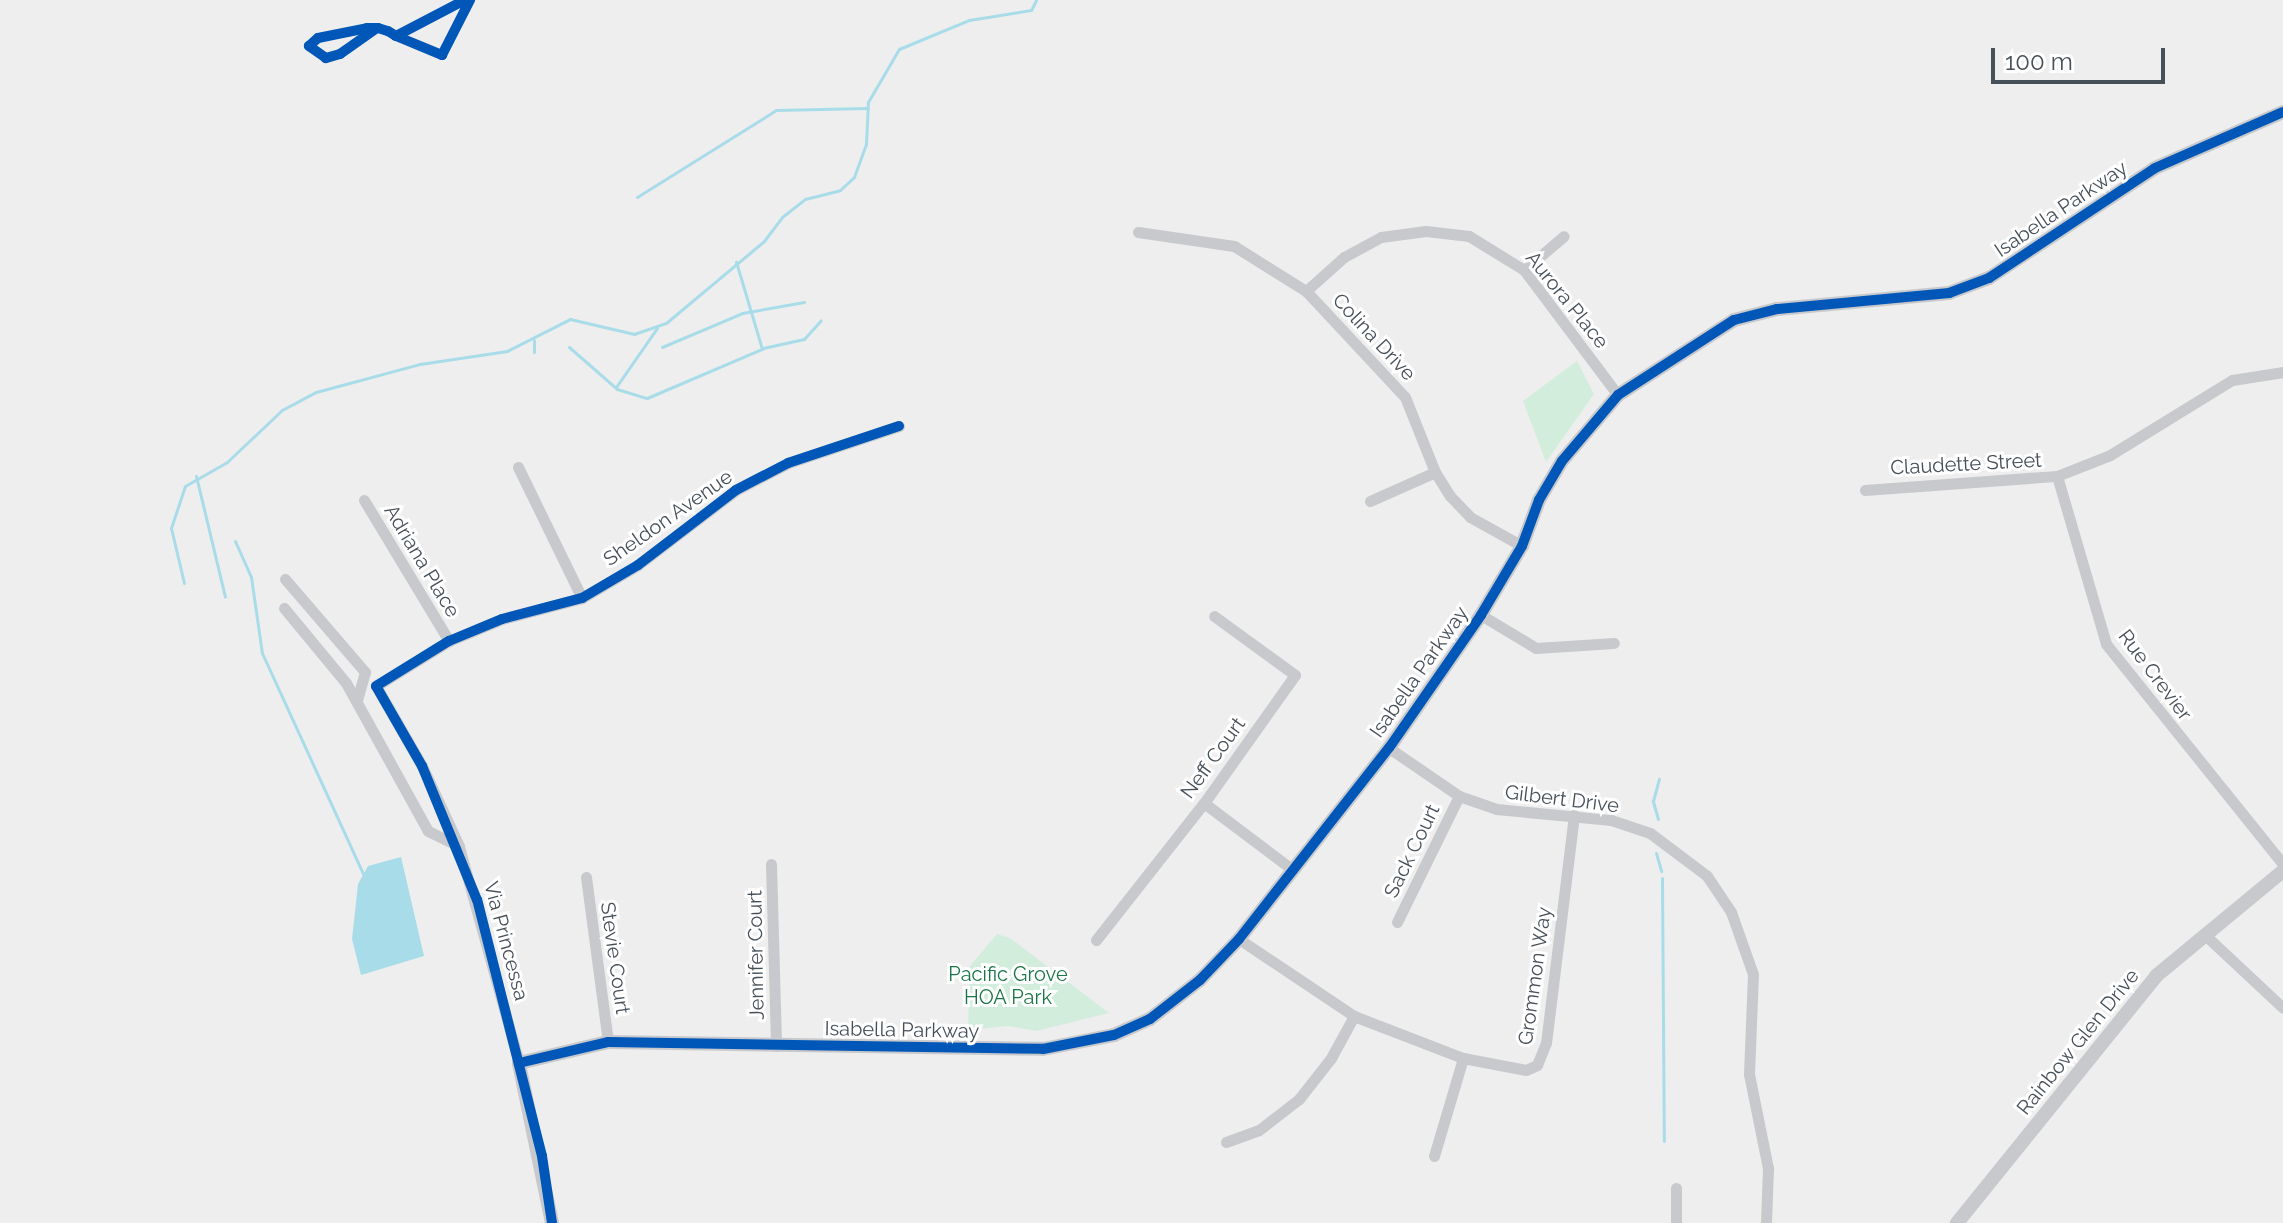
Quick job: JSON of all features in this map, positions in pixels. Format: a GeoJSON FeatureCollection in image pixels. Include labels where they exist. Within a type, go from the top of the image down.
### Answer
{"type":"FeatureCollection","features":[{"type":"Feature","properties":{"kind":"street","name":"Isabella Parkway"},"geometry":{"type":"LineString","coordinates":[[519,1063],[608,1042],[1005,1050],[1079,1045],[1150,1019],[1200,980],[1239,939],[1389,748],[1481,615],[1522,546],[1539,500],[1562,461],[1618,395],[1734,320],[1777,309],[1949,293],[1989,278],[2155,168],[2283,112]]}},
{"type":"Feature","properties":{"kind":"street","name":"Aurora Place"},"geometry":{"type":"LineString","coordinates":[[1306,291],[1344,257],[1381,237],[1426,231],[1469,236],[1500,250],[1524,270],[1618,395]]}},
{"type":"Feature","properties":{"kind":"street","name":"Colina Drive"},"geometry":{"type":"LineString","coordinates":[[1138,232],[1234,246],[1306,291],[1405,397],[1435,472],[1470,517],[1522,546]]}},
{"type":"Feature","properties":{"kind":"street"},"geometry":{"type":"LineString","coordinates":[[1524,270],[1564,236]]}},
{"type":"Feature","properties":{"kind":"street","name":"Claudette Street"},"geometry":{"type":"LineString","coordinates":[[1865,490],[2057,476],[2110,455],[2232,380],[2283,372]]}},
{"type":"Feature","properties":{"kind":"street","name":"Sheldon Avenue"},"geometry":{"type":"LineString","coordinates":[[376,686],[449,641],[502,619],[582,598],[638,565],[736,490],[788,463],[899,426]]}},
{"type":"Feature","properties":{"kind":"street"},"geometry":{"type":"LineString","coordinates":[[518,467],[582,598]]}},
{"type":"Feature","properties":{"kind":"street"},"geometry":{"type":"LineString","coordinates":[[1370,501],[1435,472]]}},
{"type":"Feature","properties":{"kind":"street","name":"Rue Crevier"},"geometry":{"type":"LineString","coordinates":[[2057,476],[2106,644],[2283,864]]}},
{"type":"Feature","properties":{"kind":"street","name":"Adriana Place"},"geometry":{"type":"LineString","coordinates":[[364,500],[449,641]]}},
{"type":"Feature","properties":{"kind":"street"},"geometry":{"type":"LineString","coordinates":[[285,579],[365,672],[357,700]]}},
{"type":"Feature","properties":{"kind":"street"},"geometry":{"type":"LineString","coordinates":[[284,608],[357,700],[423,824],[438,838],[459,846]]}},
{"type":"Feature","properties":{"kind":"street"},"geometry":{"type":"LineString","coordinates":[[1481,615],[1536,648],[1614,643]]}},
{"type":"Feature","properties":{"kind":"street","name":"Neff Court"},"geometry":{"type":"LineString","coordinates":[[1096,940],[1204,803],[1295,675],[1214,616]]}},
{"type":"Feature","properties":{"kind":"street","name":"Via Princessa"},"geometry":{"type":"LineString","coordinates":[[376,686],[422,766],[459,846],[519,1063],[552,1223]]}},
{"type":"Feature","properties":{"kind":"street","name":"Gilbert Drive"},"geometry":{"type":"LineString","coordinates":[[1389,748],[1459,796],[1496,809],[1611,820],[1681,852],[1707,876],[1731,912],[1753,974],[1749,1074],[1768,1168],[1766,1223]]}},
{"type":"Feature","properties":{"kind":"street","name":"Sack Court"},"geometry":{"type":"LineString","coordinates":[[1397,922],[1459,796]]}},
{"type":"Feature","properties":{"kind":"street"},"geometry":{"type":"LineString","coordinates":[[1204,803],[1293,870]]}},
{"type":"Feature","properties":{"kind":"street","name":"Grommon Way"},"geometry":{"type":"LineString","coordinates":[[1239,939],[1354,1016],[1463,1058],[1526,1070],[1543,1057],[1574,815]]}},
{"type":"Feature","properties":{"kind":"street","name":"Jennifer Court"},"geometry":{"type":"LineString","coordinates":[[771,864],[776,1046]]}},
{"type":"Feature","properties":{"kind":"street","name":"Rainbow Glen Drive"},"geometry":{"type":"LineString","coordinates":[[1957,1223],[2115,1022],[2156,976],[2283,871]]}},
{"type":"Feature","properties":{"kind":"street","name":"Stevie Court"},"geometry":{"type":"LineString","coordinates":[[586,877],[608,1042]]}},
{"type":"Feature","properties":{"kind":"street"},"geometry":{"type":"LineString","coordinates":[[2204,934],[2283,1008]]}},
{"type":"Feature","properties":{"kind":"street"},"geometry":{"type":"LineString","coordinates":[[1226,1142],[1259,1130],[1299,1099],[1331,1058],[1354,1016]]}},
{"type":"Feature","properties":{"kind":"street"},"geometry":{"type":"LineString","coordinates":[[1434,1156],[1463,1058]]}},
{"type":"Feature","properties":{"kind":"street"},"geometry":{"type":"LineString","coordinates":[[1676,1188],[1676,1223]]}},
{"type":"Feature","properties":{"kind":"green space"},"geometry":{"type":"Polygon","coordinates":[[[1577,361],[1594,394],[1546,462],[1523,401],[1577,361]]]}},
{"type":"Feature","properties":{"kind":"green space","name":"Pacific Grove HOA Park"},"geometry":{"type":"Polygon","coordinates":[[[997,934],[1010,938],[1109,1013],[1037,1031],[1007,1026],[968,1030],[970,966],[997,934]]]}},
{"type":"Feature","properties":{"kind":"water"},"geometry":{"type":"Polygon","coordinates":[[[401,857],[424,956],[361,975],[352,939],[358,884],[368,866],[401,857]]]}},
{"type":"Feature","properties":{"kind":"waterway"},"geometry":{"type":"LineString","coordinates":[[184,583],[171,528],[185,486],[227,462],[282,410],[316,392],[420,364],[507,351],[570,319],[634,334],[666,323],[764,241],[782,217],[805,199],[840,190],[854,177],[866,144],[868,102],[899,49],[969,20],[1031,10],[1036,0]]}},
{"type":"Feature","properties":{"kind":"waterway"},"geometry":{"type":"LineString","coordinates":[[637,197],[776,110],[867,108]]}},
{"type":"Feature","properties":{"kind":"waterway"},"geometry":{"type":"LineString","coordinates":[[569,347],[617,389],[647,398],[762,349],[736,262]]}},
{"type":"Feature","properties":{"kind":"waterway"},"geometry":{"type":"LineString","coordinates":[[662,347],[742,313],[804,302]]}},
{"type":"Feature","properties":{"kind":"waterway"},"geometry":{"type":"LineString","coordinates":[[763,348],[804,339],[821,320]]}},
{"type":"Feature","properties":{"kind":"waterway"},"geometry":{"type":"LineString","coordinates":[[616,387],[657,328]]}},
{"type":"Feature","properties":{"kind":"waterway"},"geometry":{"type":"LineString","coordinates":[[534,340],[534,352]]}},
{"type":"Feature","properties":{"kind":"waterway"},"geometry":{"type":"LineString","coordinates":[[196,476],[225,597]]}},
{"type":"Feature","properties":{"kind":"waterway"},"geometry":{"type":"LineString","coordinates":[[235,541],[251,577],[262,653],[365,878]]}},
{"type":"Feature","properties":{"kind":"waterway"},"geometry":{"type":"LineString","coordinates":[[1658,819],[1653,801],[1659,779]]}},
{"type":"Feature","properties":{"kind":"waterway"},"geometry":{"type":"LineString","coordinates":[[1656,853],[1661,871]]}},
{"type":"Feature","properties":{"kind":"waterway"},"geometry":{"type":"LineString","coordinates":[[1662,878],[1664,1141]]}},
{"type":"Feature","properties":{"kind":"cycle path"},"geometry":{"type":"LineString","coordinates":[[377,28],[340,54],[326,58],[309,46],[318,38],[367,28],[378,28],[396,36],[465,0]]}},
{"type":"Feature","properties":{"kind":"cycle path"},"geometry":{"type":"LineString","coordinates":[[396,36],[442,55],[470,0]]}},
{"type":"Feature","properties":{"kind":"cycle path"},"geometry":{"type":"LineString","coordinates":[[519,1063],[608,1042],[1043,1049],[1114,1035],[1150,1019],[1200,980],[1239,939],[1389,748],[1481,615],[1522,546],[1539,500],[1562,461],[1618,395],[1734,320],[1777,309],[1949,293],[1989,278],[2155,168],[2283,112]]}},
{"type":"Feature","properties":{"kind":"cycle path"},"geometry":{"type":"LineString","coordinates":[[552,1223],[542,1156],[477,900],[422,766],[376,686],[449,641],[502,619],[582,598],[638,565],[736,490],[788,463],[899,426]]}}]}
